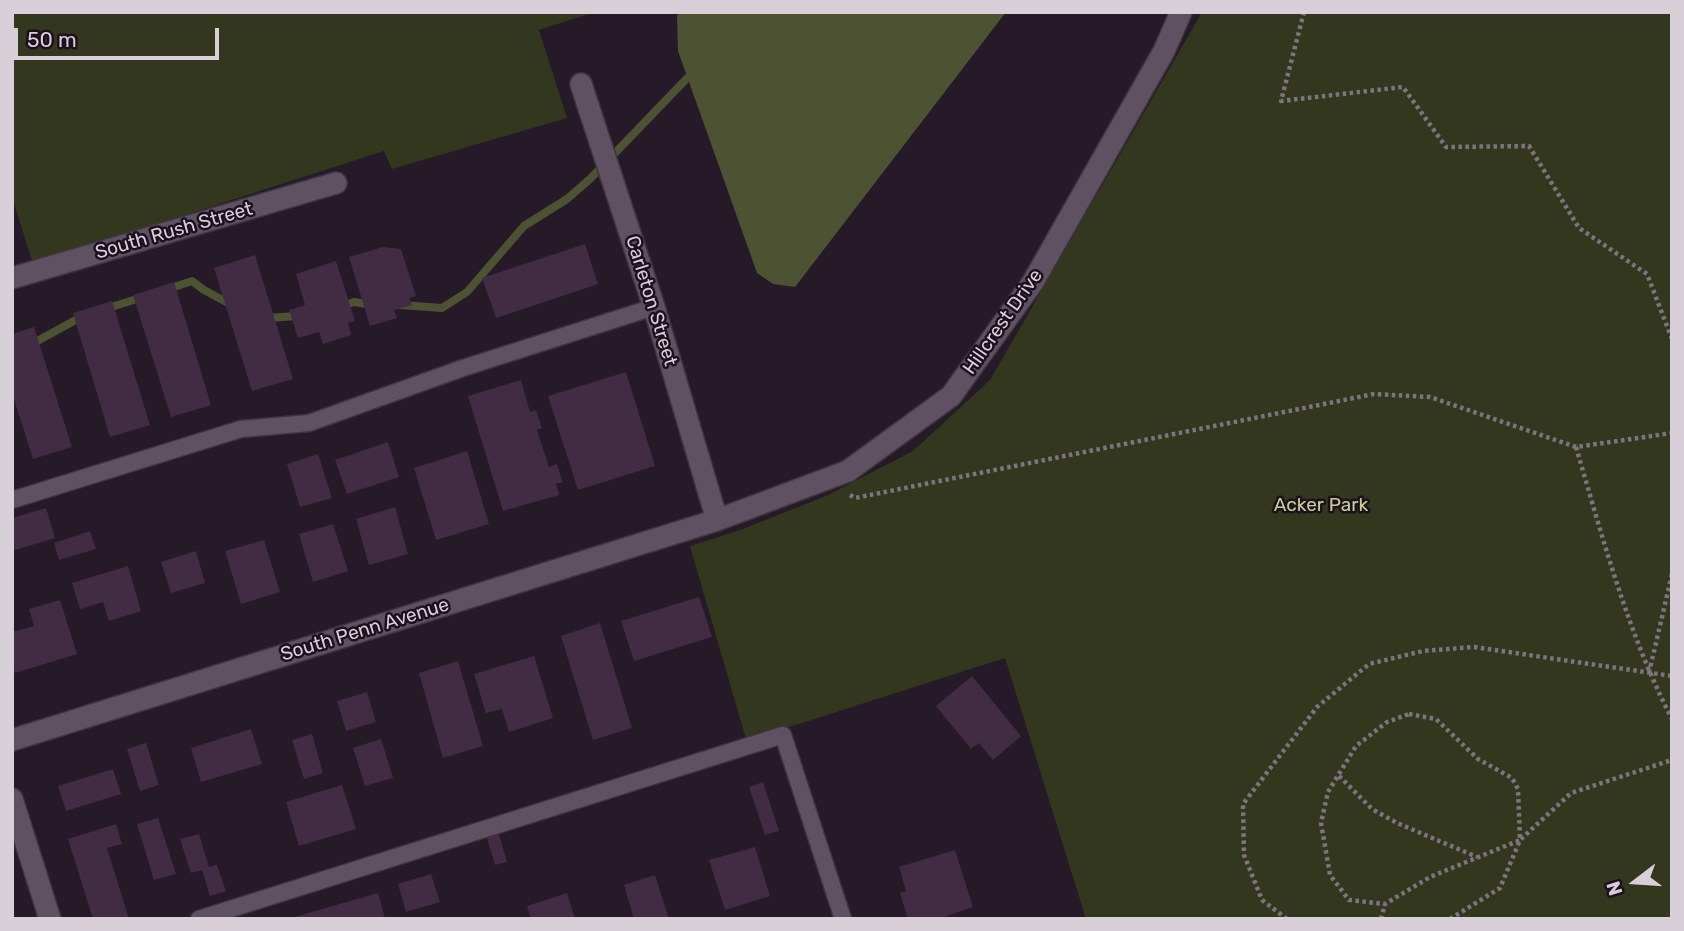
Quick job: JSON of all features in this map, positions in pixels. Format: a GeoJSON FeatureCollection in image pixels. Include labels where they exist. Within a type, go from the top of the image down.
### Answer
{"type":"FeatureCollection","features":[{"type":"Feature","properties":{"kind":"street","name":"Hillcrest Drive"},"geometry":{"type":"LineString","coordinates":[[717,520],[848,471],[951,396],[1033,282],[1164,51],[1181,12]]}},
{"type":"Feature","properties":{"kind":"street","name":"Carleton Street"},"geometry":{"type":"LineString","coordinates":[[582,84],[654,307],[717,520]]}},
{"type":"Feature","properties":{"kind":"street","name":"South Rush Street"},"geometry":{"type":"LineString","coordinates":[[12,278],[336,183]]}},
{"type":"Feature","properties":{"kind":"street","name":"South Penn Avenue"},"geometry":{"type":"LineString","coordinates":[[12,740],[717,520]]}},
{"type":"Feature","properties":{"kind":"street"},"geometry":{"type":"LineString","coordinates":[[12,799],[50,919]]}},
{"type":"Feature","properties":{"kind":"lane"},"geometry":{"type":"LineString","coordinates":[[12,500],[241,429],[309,423],[463,368],[654,307]]}},
{"type":"Feature","properties":{"kind":"lane"},"geometry":{"type":"LineString","coordinates":[[199,919],[783,735],[843,919]]}},
{"type":"Feature","properties":{"kind":"path"},"geometry":{"type":"LineString","coordinates":[[1304,12],[1281,101],[1403,88],[1446,147],[1529,146],[1579,228],[1647,274],[1672,339]]}},
{"type":"Feature","properties":{"kind":"path"},"geometry":{"type":"LineString","coordinates":[[830,478],[855,498],[1374,394],[1430,397],[1576,447],[1672,433]]}},
{"type":"Feature","properties":{"kind":"path"},"geometry":{"type":"LineString","coordinates":[[1576,447],[1648,674],[1672,719]]}},
{"type":"Feature","properties":{"kind":"path"},"geometry":{"type":"LineString","coordinates":[[1648,674],[1672,574]]}},
{"type":"Feature","properties":{"kind":"path"},"geometry":{"type":"LineString","coordinates":[[1287,919],[1262,900],[1244,855],[1243,804],[1317,708],[1369,664],[1423,651],[1474,647],[1672,676]]}},
{"type":"Feature","properties":{"kind":"path"},"geometry":{"type":"LineString","coordinates":[[1450,919],[1500,888],[1520,840],[1518,789],[1513,778],[1478,759],[1436,719],[1409,714],[1387,722],[1356,746],[1328,792],[1321,823],[1330,875],[1349,900],[1385,904],[1430,877],[1520,840],[1571,793],[1672,760]]}},
{"type":"Feature","properties":{"kind":"path"},"geometry":{"type":"LineString","coordinates":[[1339,776],[1380,814],[1478,857]]}},
{"type":"Feature","properties":{"kind":"path"},"geometry":{"type":"LineString","coordinates":[[1381,919],[1385,904]]}},
{"type":"Feature","properties":{"kind":"green space"},"geometry":{"type":"Polygon","coordinates":[[[12,12],[595,12],[539,30],[567,118],[392,169],[384,151],[33,264],[12,197],[12,12]]]}},
{"type":"Feature","properties":{"kind":"green space","name":"Acker Park"},"geometry":{"type":"Polygon","coordinates":[[[1202,12],[1672,12],[1672,919],[1086,919],[1005,658],[746,739],[690,546],[740,530],[826,496],[913,451],[990,380],[1202,12]]]}},
{"type":"Feature","properties":{"kind":"shaded area"},"geometry":{"type":"Polygon","coordinates":[[[680,12],[1006,12],[795,287],[773,284],[757,273],[678,51],[677,16],[680,12]]]}},
{"type":"Feature","properties":{"kind":"building"},"geometry":{"type":"Polygon","coordinates":[[[585,244],[598,284],[496,318],[482,278],[585,244]]]}},
{"type":"Feature","properties":{"kind":"building"},"geometry":{"type":"Polygon","coordinates":[[[383,247],[401,249],[416,296],[409,298],[412,305],[394,310],[397,318],[370,326],[349,257],[383,247]]]}},
{"type":"Feature","properties":{"kind":"building"},"geometry":{"type":"Polygon","coordinates":[[[255,255],[293,379],[252,391],[214,268],[255,255]]]}},
{"type":"Feature","properties":{"kind":"building"},"geometry":{"type":"Polygon","coordinates":[[[336,261],[355,321],[348,323],[351,335],[323,344],[319,332],[298,338],[289,310],[305,305],[296,274],[336,261]]]}},
{"type":"Feature","properties":{"kind":"building"},"geometry":{"type":"Polygon","coordinates":[[[174,282],[211,405],[171,417],[133,295],[174,282]]]}},
{"type":"Feature","properties":{"kind":"building"},"geometry":{"type":"Polygon","coordinates":[[[112,301],[150,425],[110,437],[73,313],[112,301]]]}},
{"type":"Feature","properties":{"kind":"building"},"geometry":{"type":"Polygon","coordinates":[[[34,327],[72,447],[33,459],[12,393],[12,334],[34,327]]]}},
{"type":"Feature","properties":{"kind":"building"},"geometry":{"type":"Polygon","coordinates":[[[626,372],[655,466],[578,490],[548,396],[626,372]]]}},
{"type":"Feature","properties":{"kind":"building"},"geometry":{"type":"Polygon","coordinates":[[[521,380],[530,412],[536,410],[542,428],[537,430],[549,467],[557,464],[563,483],[556,483],[559,495],[503,511],[468,396],[521,380]]]}},
{"type":"Feature","properties":{"kind":"building"},"geometry":{"type":"Polygon","coordinates":[[[388,442],[399,477],[347,494],[335,460],[388,442]]]}},
{"type":"Feature","properties":{"kind":"building"},"geometry":{"type":"Polygon","coordinates":[[[467,451],[489,524],[436,540],[414,468],[467,451]]]}},
{"type":"Feature","properties":{"kind":"building"},"geometry":{"type":"Polygon","coordinates":[[[318,454],[332,498],[300,507],[287,464],[318,454]]]}},
{"type":"Feature","properties":{"kind":"building"},"geometry":{"type":"Polygon","coordinates":[[[395,507],[408,554],[369,565],[356,519],[395,507]]]}},
{"type":"Feature","properties":{"kind":"building"},"geometry":{"type":"Polygon","coordinates":[[[46,508],[55,538],[12,551],[12,518],[46,508]]]}},
{"type":"Feature","properties":{"kind":"building"},"geometry":{"type":"Polygon","coordinates":[[[333,524],[348,571],[313,582],[299,534],[333,524]]]}},
{"type":"Feature","properties":{"kind":"building"},"geometry":{"type":"Polygon","coordinates":[[[90,531],[96,549],[59,560],[54,543],[90,531]]]}},
{"type":"Feature","properties":{"kind":"building"},"geometry":{"type":"Polygon","coordinates":[[[264,540],[280,592],[241,604],[225,551],[264,540]]]}},
{"type":"Feature","properties":{"kind":"building"},"geometry":{"type":"Polygon","coordinates":[[[196,551],[205,583],[171,593],[161,562],[196,551]]]}},
{"type":"Feature","properties":{"kind":"building"},"geometry":{"type":"Polygon","coordinates":[[[128,566],[141,611],[109,621],[103,602],[80,609],[72,583],[128,566]]]}},
{"type":"Feature","properties":{"kind":"building"},"geometry":{"type":"Polygon","coordinates":[[[699,597],[712,637],[634,661],[621,621],[699,597]]]}},
{"type":"Feature","properties":{"kind":"building"},"geometry":{"type":"Polygon","coordinates":[[[60,600],[77,654],[15,673],[12,663],[12,632],[34,626],[29,609],[60,600]]]}},
{"type":"Feature","properties":{"kind":"building"},"geometry":{"type":"Polygon","coordinates":[[[600,623],[632,728],[593,740],[561,636],[600,623]]]}},
{"type":"Feature","properties":{"kind":"building"},"geometry":{"type":"Polygon","coordinates":[[[534,656],[553,718],[509,732],[502,709],[486,713],[474,674],[534,656]]]}},
{"type":"Feature","properties":{"kind":"building"},"geometry":{"type":"Polygon","coordinates":[[[458,661],[483,746],[443,758],[419,673],[458,661]]]}},
{"type":"Feature","properties":{"kind":"building"},"geometry":{"type":"Polygon","coordinates":[[[972,676],[1021,736],[993,760],[979,743],[971,749],[936,706],[972,676]]]}},
{"type":"Feature","properties":{"kind":"building"},"geometry":{"type":"Polygon","coordinates":[[[367,692],[376,722],[346,731],[337,701],[367,692]]]}},
{"type":"Feature","properties":{"kind":"building"},"geometry":{"type":"Polygon","coordinates":[[[251,729],[262,764],[201,782],[191,748],[251,729]]]}},
{"type":"Feature","properties":{"kind":"building"},"geometry":{"type":"Polygon","coordinates":[[[312,734],[323,773],[304,779],[292,740],[312,734]]]}},
{"type":"Feature","properties":{"kind":"building"},"geometry":{"type":"Polygon","coordinates":[[[381,739],[393,778],[365,786],[353,748],[381,739]]]}},
{"type":"Feature","properties":{"kind":"building"},"geometry":{"type":"Polygon","coordinates":[[[146,743],[159,785],[140,791],[127,749],[146,743]]]}},
{"type":"Feature","properties":{"kind":"building"},"geometry":{"type":"Polygon","coordinates":[[[113,769],[121,794],[66,811],[58,786],[113,769]]]}},
{"type":"Feature","properties":{"kind":"building"},"geometry":{"type":"Polygon","coordinates":[[[763,782],[779,831],[765,835],[749,787],[763,782]]]}},
{"type":"Feature","properties":{"kind":"building"},"geometry":{"type":"Polygon","coordinates":[[[342,785],[356,829],[299,846],[286,802],[342,785]]]}},
{"type":"Feature","properties":{"kind":"building"},"geometry":{"type":"Polygon","coordinates":[[[158,818],[176,874],[154,880],[137,824],[158,818]]]}},
{"type":"Feature","properties":{"kind":"building"},"geometry":{"type":"Polygon","coordinates":[[[116,824],[122,844],[107,848],[129,919],[93,919],[68,839],[116,824]]]}},
{"type":"Feature","properties":{"kind":"building"},"geometry":{"type":"Polygon","coordinates":[[[498,831],[507,862],[495,865],[486,835],[498,831]]]}},
{"type":"Feature","properties":{"kind":"building"},"geometry":{"type":"Polygon","coordinates":[[[199,834],[209,867],[217,865],[226,891],[210,896],[202,870],[191,873],[180,839],[199,834]]]}},
{"type":"Feature","properties":{"kind":"building"},"geometry":{"type":"Polygon","coordinates":[[[755,847],[770,896],[725,910],[709,860],[755,847]]]}},
{"type":"Feature","properties":{"kind":"building"},"geometry":{"type":"Polygon","coordinates":[[[955,850],[973,907],[938,919],[908,919],[900,893],[906,891],[899,867],[955,850]]]}},
{"type":"Feature","properties":{"kind":"building"},"geometry":{"type":"Polygon","coordinates":[[[431,874],[440,902],[406,912],[398,884],[431,874]]]}},
{"type":"Feature","properties":{"kind":"building"},"geometry":{"type":"Polygon","coordinates":[[[655,875],[669,919],[634,919],[624,885],[655,875]]]}},
{"type":"Feature","properties":{"kind":"building"},"geometry":{"type":"Polygon","coordinates":[[[378,893],[385,919],[291,919],[291,918],[378,893]]]}},
{"type":"Feature","properties":{"kind":"building"},"geometry":{"type":"Polygon","coordinates":[[[567,893],[575,919],[531,919],[527,906],[567,893]]]}},
{"type":"Feature","properties":{"kind":"waterway"},"geometry":{"type":"LineString","coordinates":[[401,305],[442,308],[467,292],[524,226],[567,199],[590,179],[694,71]]}},
{"type":"Feature","properties":{"kind":"waterway"},"geometry":{"type":"LineString","coordinates":[[165,290],[192,281],[232,305]]}},
{"type":"Feature","properties":{"kind":"waterway"},"geometry":{"type":"LineString","coordinates":[[105,309],[143,297]]}},
{"type":"Feature","properties":{"kind":"waterway"},"geometry":{"type":"LineString","coordinates":[[342,306],[354,302],[374,305]]}},
{"type":"Feature","properties":{"kind":"waterway"},"geometry":{"type":"LineString","coordinates":[[30,345],[83,316]]}},
{"type":"Feature","properties":{"kind":"waterway"},"geometry":{"type":"LineString","coordinates":[[267,318],[299,316]]}}]}
